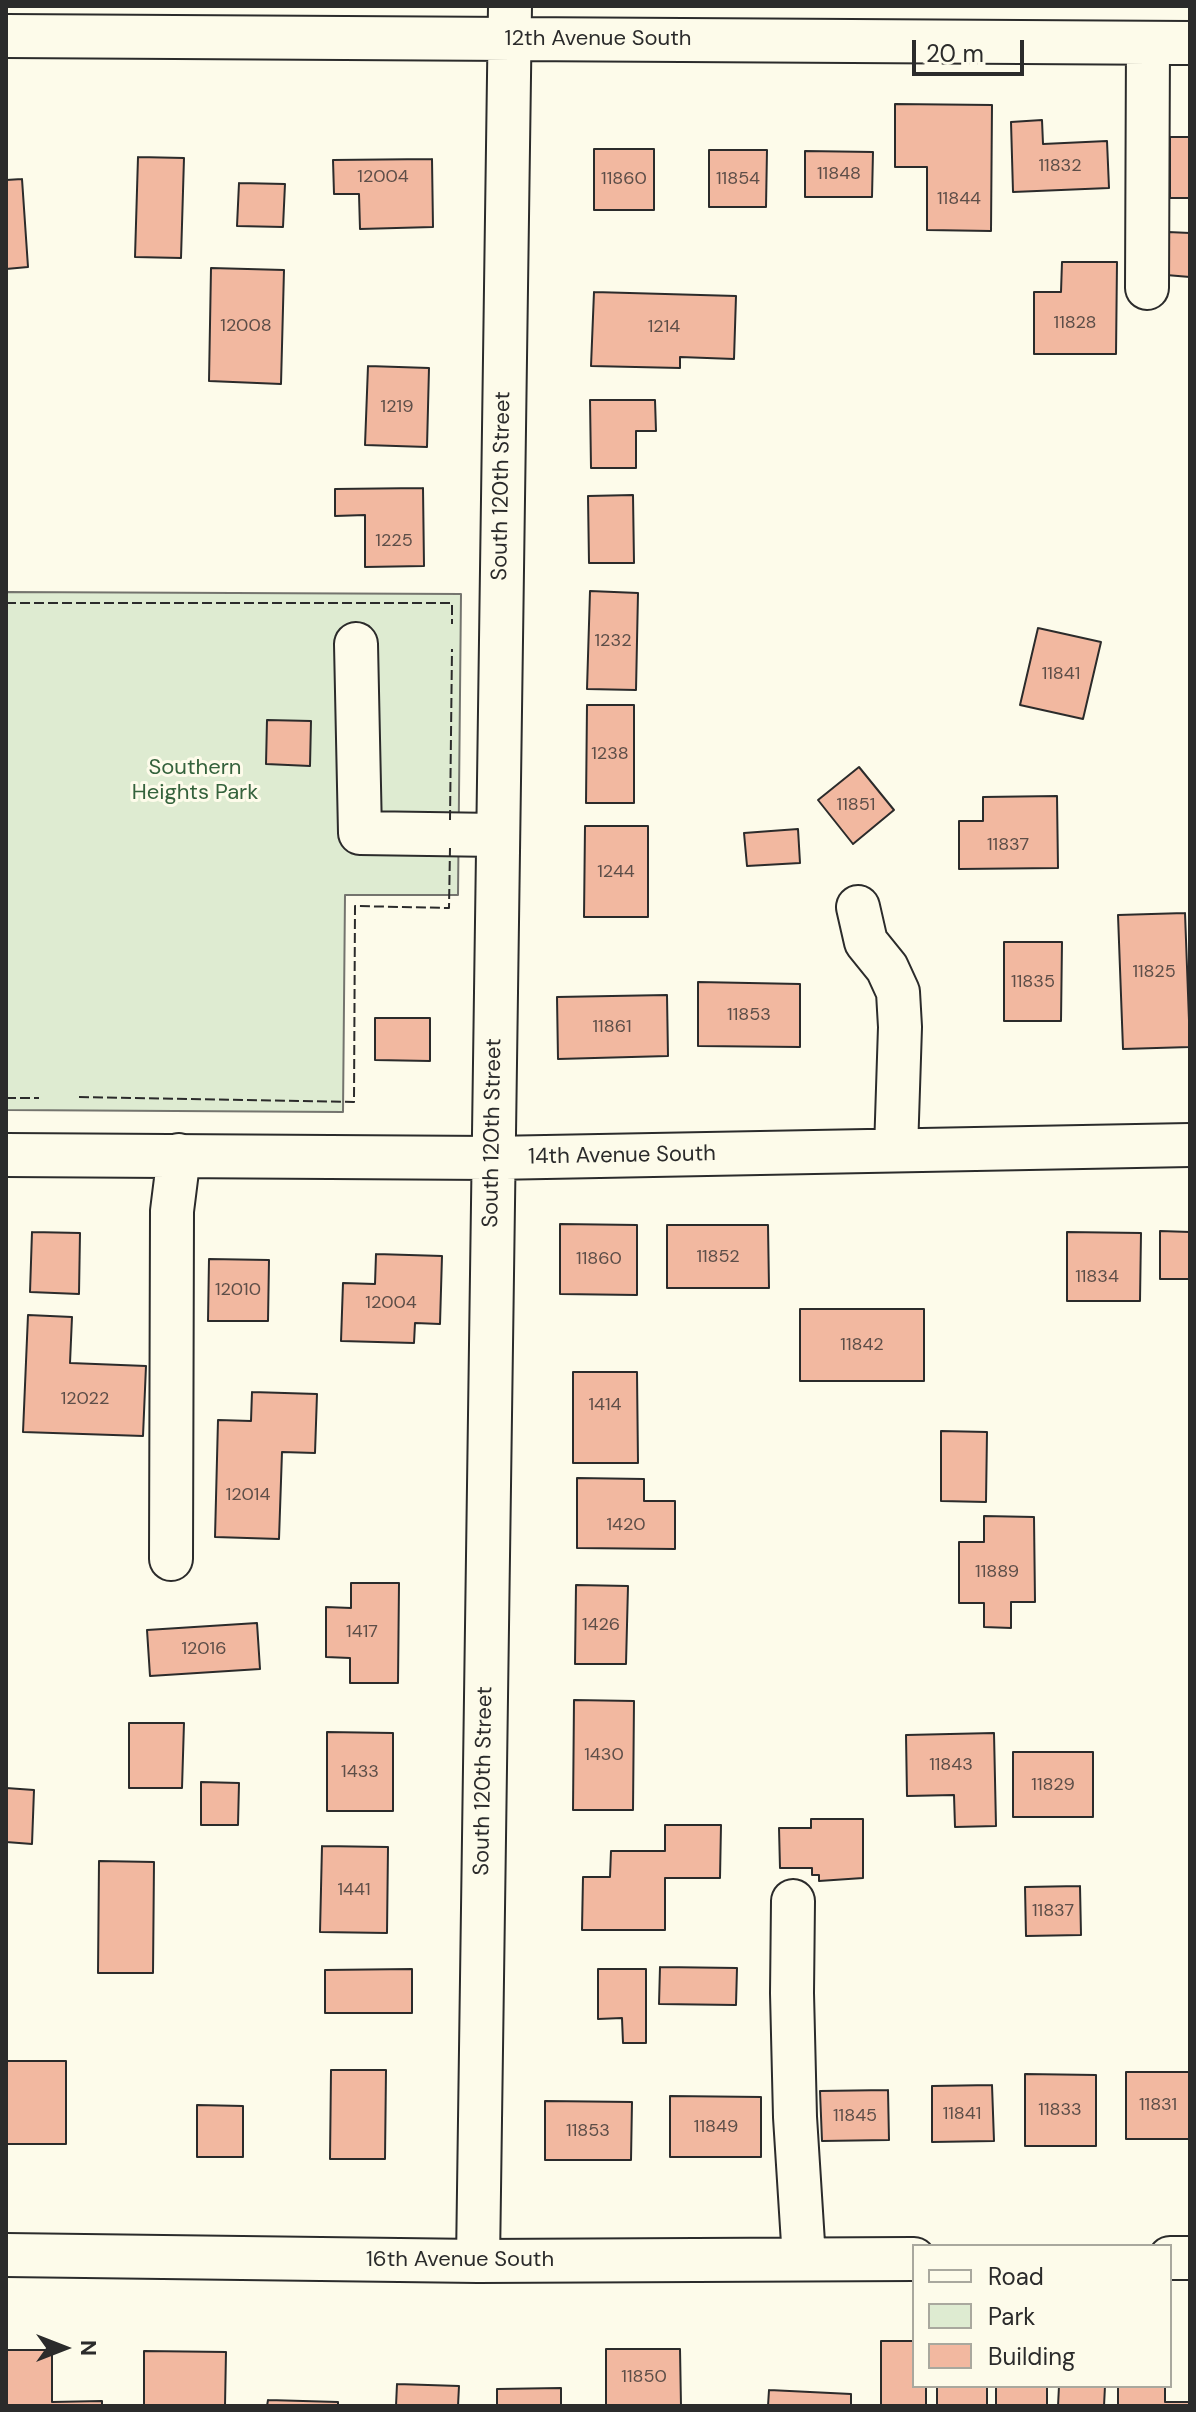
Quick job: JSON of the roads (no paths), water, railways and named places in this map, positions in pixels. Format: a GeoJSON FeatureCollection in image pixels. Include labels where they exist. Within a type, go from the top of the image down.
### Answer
{"type":"FeatureCollection","features":[{"type":"Feature","properties":{"kind":"street","name":"12th Avenue South"},"geometry":{"type":"LineString","coordinates":[[6,36],[509,22],[1190,43]]}},
{"type":"Feature","properties":{"kind":"street","name":"South 120th Street"},"geometry":{"type":"LineString","coordinates":[[478,2261],[509,22]]}},
{"type":"Feature","properties":{"kind":"street"},"geometry":{"type":"LineString","coordinates":[[1147,288],[1148,43]]}},
{"type":"Feature","properties":{"kind":"street"},"geometry":{"type":"LineString","coordinates":[[356,644],[360,833],[497,835]]}},
{"type":"Feature","properties":{"kind":"street"},"geometry":{"type":"LineString","coordinates":[[858,907],[866,942],[887,968],[898,992],[900,1027],[896,1150]]}},
{"type":"Feature","properties":{"kind":"street","name":"14th Avenue South"},"geometry":{"type":"LineString","coordinates":[[6,1155],[492,1158],[1190,1145]]}},
{"type":"Feature","properties":{"kind":"street"},"geometry":{"type":"LineString","coordinates":[[171,1559],[172,1211],[179,1155]]}},
{"type":"Feature","properties":{"kind":"street"},"geometry":{"type":"LineString","coordinates":[[793,1901],[794,2086],[804,2259]]}},
{"type":"Feature","properties":{"kind":"street","name":"16th Avenue South"},"geometry":{"type":"LineString","coordinates":[[6,2255],[478,2261],[912,2259]]}},
{"type":"Feature","properties":{"kind":"park label","name":"Southern Heights Park"},"geometry":{"type":"Point","coordinates":[195,780]}}]}
